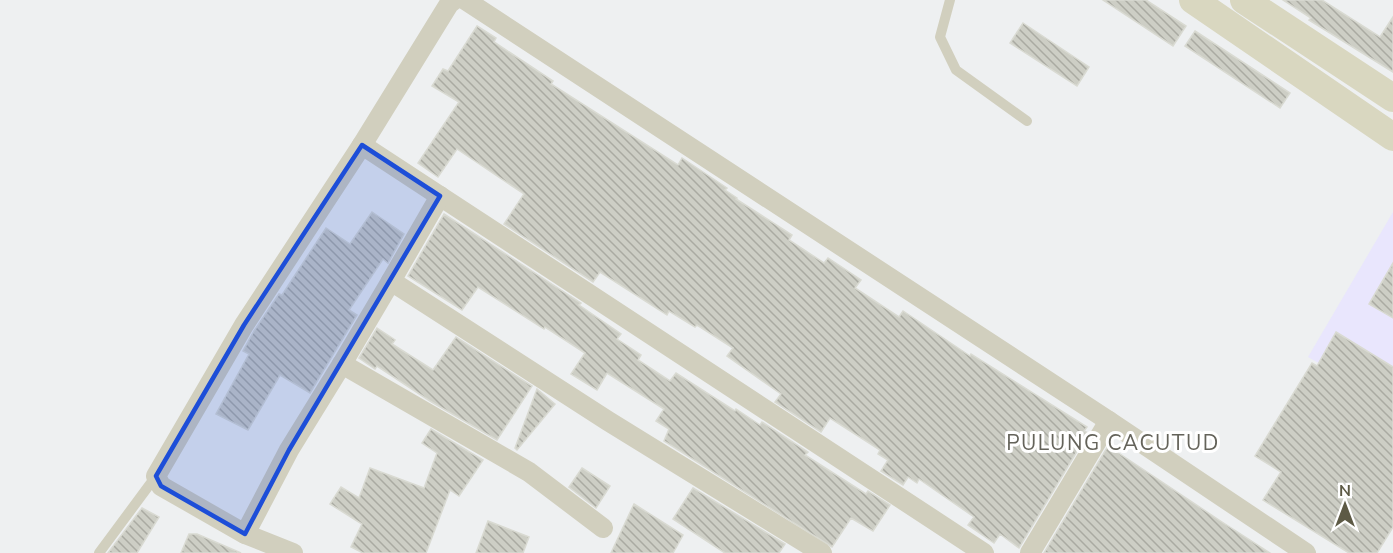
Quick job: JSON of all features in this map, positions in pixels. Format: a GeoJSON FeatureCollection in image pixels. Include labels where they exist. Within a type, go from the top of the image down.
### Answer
{"type":"FeatureCollection","features":[{"type":"Feature","properties":{"kind":"street"},"geometry":{"type":"LineString","coordinates":[[293,553],[245,534],[161,486],[156,476],[244,325],[362,145],[449,4],[454,0]]}},
{"type":"Feature","properties":{"kind":"street"},"geometry":{"type":"LineString","coordinates":[[465,0],[1109,421],[1306,553]]}},
{"type":"Feature","properties":{"kind":"street"},"geometry":{"type":"LineString","coordinates":[[1194,0],[1393,137]]}},
{"type":"Feature","properties":{"kind":"street"},"geometry":{"type":"LineString","coordinates":[[1244,0],[1393,98]]}},
{"type":"Feature","properties":{"kind":"street"},"geometry":{"type":"LineString","coordinates":[[362,145],[984,553]]}},
{"type":"Feature","properties":{"kind":"street"},"geometry":{"type":"LineString","coordinates":[[245,534],[289,450],[440,196]]}},
{"type":"Feature","properties":{"kind":"street"},"geometry":{"type":"LineString","coordinates":[[391,281],[608,421],[822,553]]}},
{"type":"Feature","properties":{"kind":"street"},"geometry":{"type":"LineString","coordinates":[[342,364],[529,472],[603,528]]}},
{"type":"Feature","properties":{"kind":"street"},"geometry":{"type":"LineString","coordinates":[[1030,553],[1109,421]]}},
{"type":"Feature","properties":{"kind":"lane"},"geometry":{"type":"LineString","coordinates":[[950,0],[940,37],[956,70],[1027,121]]}},
{"type":"Feature","properties":{"kind":"lane"},"geometry":{"type":"LineString","coordinates":[[99,553],[156,476]]}},
{"type":"Feature","properties":{"kind":"highlighted area"},"geometry":{"type":"Polygon","coordinates":[[[362,145],[440,196],[289,450],[245,534],[161,486],[156,476],[244,325],[362,145]]]}},
{"type":"Feature","properties":{"kind":"shaded area"},"geometry":{"type":"Polygon","coordinates":[[[1393,212],[1393,406],[1308,357],[1393,212]]]}},
{"type":"Feature","properties":{"kind":"building"},"geometry":{"type":"Polygon","coordinates":[[[1103,0],[1146,0],[1186,26],[1173,46],[1103,0]]]}},
{"type":"Feature","properties":{"kind":"building"},"geometry":{"type":"Polygon","coordinates":[[[1283,0],[1322,0],[1380,37],[1393,17],[1393,72],[1309,20],[1311,18],[1283,0]]]}},
{"type":"Feature","properties":{"kind":"building"},"geometry":{"type":"Polygon","coordinates":[[[1023,23],[1089,67],[1077,86],[1010,43],[1023,23]]]}},
{"type":"Feature","properties":{"kind":"building"},"geometry":{"type":"Polygon","coordinates":[[[477,26],[496,38],[494,42],[553,81],[551,84],[678,165],[682,158],[727,188],[725,190],[736,199],[792,235],[789,240],[824,263],[828,258],[861,280],[855,288],[899,317],[903,311],[970,356],[971,354],[1087,427],[1084,431],[1088,433],[1019,548],[1000,534],[994,543],[968,525],[974,517],[919,479],[917,483],[908,477],[903,485],[881,471],[888,460],[878,454],[880,450],[830,418],[821,432],[775,402],[781,394],[727,356],[733,348],[697,325],[695,327],[669,311],[667,315],[600,272],[593,282],[504,224],[524,194],[457,149],[438,177],[418,163],[459,102],[432,86],[443,69],[448,71],[477,26]]]}},
{"type":"Feature","properties":{"kind":"building"},"geometry":{"type":"Polygon","coordinates":[[[1195,31],[1290,93],[1280,108],[1185,46],[1195,31]]]}},
{"type":"Feature","properties":{"kind":"building"},"geometry":{"type":"Polygon","coordinates":[[[372,212],[404,234],[388,263],[383,259],[349,310],[357,315],[310,393],[280,375],[248,430],[216,414],[249,354],[243,351],[254,331],[279,294],[282,295],[326,228],[350,244],[372,212]]]}},
{"type":"Feature","properties":{"kind":"building"},"geometry":{"type":"Polygon","coordinates":[[[444,214],[581,303],[579,305],[621,334],[617,339],[641,355],[638,360],[670,381],[676,373],[735,411],[736,409],[760,425],[762,422],[808,452],[805,455],[866,494],[868,491],[890,505],[873,531],[851,518],[832,547],[664,441],[669,429],[656,421],[664,409],[607,373],[597,390],[571,374],[585,353],[545,327],[544,329],[478,287],[462,310],[408,276],[444,214]]]}},
{"type":"Feature","properties":{"kind":"building"},"geometry":{"type":"Polygon","coordinates":[[[1393,263],[1393,318],[1369,304],[1393,263]]]}},
{"type":"Feature","properties":{"kind":"building"},"geometry":{"type":"Polygon","coordinates":[[[377,328],[395,340],[392,344],[433,370],[456,337],[532,386],[497,440],[430,401],[377,366],[375,369],[359,358],[377,328]]]}},
{"type":"Feature","properties":{"kind":"building"},"geometry":{"type":"Polygon","coordinates":[[[1336,332],[1393,367],[1393,527],[1377,553],[1349,553],[1263,500],[1281,472],[1255,456],[1312,363],[1317,366],[1336,332]]]}},
{"type":"Feature","properties":{"kind":"building"},"geometry":{"type":"Polygon","coordinates":[[[537,389],[555,404],[517,450],[515,448],[537,389]]]}},
{"type":"Feature","properties":{"kind":"building"},"geometry":{"type":"Polygon","coordinates":[[[431,429],[483,460],[459,496],[450,490],[426,553],[363,553],[351,547],[362,524],[330,504],[341,487],[359,498],[370,468],[424,488],[437,453],[422,443],[431,429]]]}},
{"type":"Feature","properties":{"kind":"building"},"geometry":{"type":"Polygon","coordinates":[[[1108,446],[1222,522],[1270,553],[1044,553],[1108,446]]]}},
{"type":"Feature","properties":{"kind":"building"},"geometry":{"type":"Polygon","coordinates":[[[582,468],[610,486],[596,508],[569,487],[582,468]]]}},
{"type":"Feature","properties":{"kind":"building"},"geometry":{"type":"Polygon","coordinates":[[[693,488],[785,544],[779,553],[725,553],[673,519],[693,488]]]}},
{"type":"Feature","properties":{"kind":"building"},"geometry":{"type":"Polygon","coordinates":[[[634,504],[683,535],[673,553],[611,553],[634,504]]]}},
{"type":"Feature","properties":{"kind":"building"},"geometry":{"type":"Polygon","coordinates":[[[142,508],[159,517],[137,553],[108,553],[142,508]]]}},
{"type":"Feature","properties":{"kind":"building"},"geometry":{"type":"Polygon","coordinates":[[[488,521],[529,537],[523,553],[476,553],[488,521]]]}},
{"type":"Feature","properties":{"kind":"building"},"geometry":{"type":"Polygon","coordinates":[[[189,534],[197,534],[241,553],[181,553],[189,534]]]}},
{"type":"Feature","properties":{"kind":"district","name":"PULUNG CACUTUD"},"geometry":{"type":"Point","coordinates":[1113,443]}}]}
